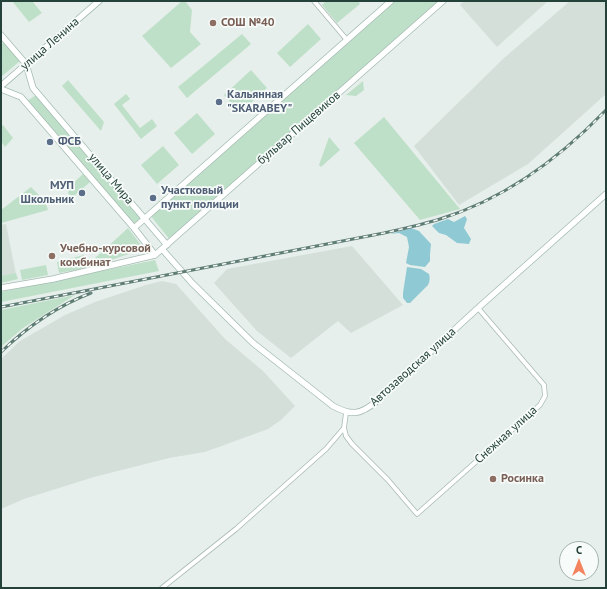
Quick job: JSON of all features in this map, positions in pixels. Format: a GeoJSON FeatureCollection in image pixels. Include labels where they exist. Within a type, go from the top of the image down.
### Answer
{"type":"FeatureCollection","features":[{"type":"Feature","properties":{"kind":"main road","name":"улица Ленина"},"geometry":{"type":"LineString","coordinates":[[1,88],[26,64],[99,1]]}},
{"type":"Feature","properties":{"kind":"main road"},"geometry":{"type":"LineString","coordinates":[[134,228],[391,1]]}},
{"type":"Feature","properties":{"kind":"main road","name":"бульвар Пищевиков"},"geometry":{"type":"LineString","coordinates":[[155,255],[443,1]]}},
{"type":"Feature","properties":{"kind":"main road","name":"улица Мира"},"geometry":{"type":"LineString","coordinates":[[1,35],[26,64],[33,88],[144,218],[164,247]]}},
{"type":"Feature","properties":{"kind":"main road","name":"улица Мира"},"geometry":{"type":"LineString","coordinates":[[1,88],[21,97],[134,228],[155,255]]}},
{"type":"Feature","properties":{"kind":"main road","name":"Автозаводская улица"},"geometry":{"type":"LineString","coordinates":[[346,413],[368,409],[478,308],[606,194]]}},
{"type":"Feature","properties":{"kind":"main road"},"geometry":{"type":"LineString","coordinates":[[164,247],[192,283],[253,343],[332,406],[346,413]]}},
{"type":"Feature","properties":{"kind":"main road"},"geometry":{"type":"LineString","coordinates":[[1,288],[61,277],[155,255]]}},
{"type":"Feature","properties":{"kind":"street"},"geometry":{"type":"LineString","coordinates":[[314,1],[347,40]]}},
{"type":"Feature","properties":{"kind":"street","name":"Снежная улица"},"geometry":{"type":"LineString","coordinates":[[344,428],[346,436],[352,444],[388,480],[417,514],[540,405],[545,396],[544,385],[478,308]]}},
{"type":"Feature","properties":{"kind":"street"},"geometry":{"type":"LineString","coordinates":[[162,588],[247,520],[326,449],[344,428],[346,413]]}},
{"type":"Feature","properties":{"kind":"shaded area"},"geometry":{"type":"Polygon","coordinates":[[[464,1],[548,1],[497,47],[460,5],[464,1]]]}},
{"type":"Feature","properties":{"kind":"shaded area"},"geometry":{"type":"Polygon","coordinates":[[[570,1],[606,1],[606,94],[528,164],[459,205],[414,146],[504,58],[570,1]]]}},
{"type":"Feature","properties":{"kind":"shaded area"},"geometry":{"type":"Polygon","coordinates":[[[6,224],[16,274],[1,277],[1,225],[6,224]]]}},
{"type":"Feature","properties":{"kind":"shaded area"},"geometry":{"type":"Polygon","coordinates":[[[352,246],[403,305],[351,333],[338,321],[291,358],[257,331],[214,283],[227,269],[352,246]]]}},
{"type":"Feature","properties":{"kind":"shaded area"},"geometry":{"type":"Polygon","coordinates":[[[162,281],[176,284],[225,339],[263,371],[295,406],[281,420],[268,429],[205,452],[169,458],[94,477],[24,499],[1,509],[1,359],[20,341],[65,315],[95,302],[162,281]]]}},
{"type":"Feature","properties":{"kind":"green space"},"geometry":{"type":"Polygon","coordinates":[[[12,1],[32,1],[42,13],[29,22],[12,1]]]}},
{"type":"Feature","properties":{"kind":"green space"},"geometry":{"type":"Polygon","coordinates":[[[182,1],[185,1],[192,10],[190,32],[201,44],[171,68],[142,36],[182,1]]]}},
{"type":"Feature","properties":{"kind":"green space"},"geometry":{"type":"Polygon","coordinates":[[[326,1],[358,1],[360,4],[337,23],[322,5],[326,1]]]}},
{"type":"Feature","properties":{"kind":"green space"},"geometry":{"type":"Polygon","coordinates":[[[394,1],[438,1],[170,240],[150,215],[394,1]]]}},
{"type":"Feature","properties":{"kind":"green space"},"geometry":{"type":"Polygon","coordinates":[[[308,24],[321,39],[290,67],[277,53],[308,24]]]}},
{"type":"Feature","properties":{"kind":"green space"},"geometry":{"type":"Polygon","coordinates":[[[242,34],[251,44],[187,98],[178,87],[242,34]]]}},
{"type":"Feature","properties":{"kind":"green space"},"geometry":{"type":"Polygon","coordinates":[[[4,42],[20,61],[1,77],[1,45],[4,42]]]}},
{"type":"Feature","properties":{"kind":"green space"},"geometry":{"type":"Polygon","coordinates":[[[251,70],[267,88],[240,113],[224,95],[251,70]]]}},
{"type":"Feature","properties":{"kind":"green space"},"geometry":{"type":"Polygon","coordinates":[[[68,80],[104,122],[101,131],[62,86],[68,80]]]}},
{"type":"Feature","properties":{"kind":"green space"},"geometry":{"type":"Polygon","coordinates":[[[363,81],[364,90],[356,96],[346,95],[363,81]]]}},
{"type":"Feature","properties":{"kind":"green space"},"geometry":{"type":"Polygon","coordinates":[[[126,94],[130,99],[122,105],[140,128],[152,119],[157,126],[141,139],[114,104],[126,94]]]}},
{"type":"Feature","properties":{"kind":"green space"},"geometry":{"type":"Polygon","coordinates":[[[36,95],[141,218],[133,225],[27,101],[36,95]]]}},
{"type":"Feature","properties":{"kind":"green space"},"geometry":{"type":"Polygon","coordinates":[[[197,113],[215,134],[192,154],[174,133],[197,113]]]}},
{"type":"Feature","properties":{"kind":"green space"},"geometry":{"type":"Polygon","coordinates":[[[384,117],[460,209],[420,220],[354,143],[384,117]]]}},
{"type":"Feature","properties":{"kind":"green space"},"geometry":{"type":"Polygon","coordinates":[[[3,125],[13,138],[5,147],[1,141],[1,127],[3,125]]]}},
{"type":"Feature","properties":{"kind":"green space"},"geometry":{"type":"Polygon","coordinates":[[[329,137],[340,150],[321,167],[319,165],[329,137]]]}},
{"type":"Feature","properties":{"kind":"green space"},"geometry":{"type":"Polygon","coordinates":[[[163,146],[179,165],[157,184],[141,165],[163,146]]]}},
{"type":"Feature","properties":{"kind":"green space"},"geometry":{"type":"Polygon","coordinates":[[[83,174],[90,182],[72,198],[68,193],[69,187],[83,174]]]}},
{"type":"Feature","properties":{"kind":"green space"},"geometry":{"type":"Polygon","coordinates":[[[31,187],[45,201],[48,210],[1,223],[1,210],[31,187]]]}},
{"type":"Feature","properties":{"kind":"green space"},"geometry":{"type":"Polygon","coordinates":[[[128,228],[144,249],[96,265],[93,260],[128,228]]]}},
{"type":"Feature","properties":{"kind":"green space"},"geometry":{"type":"Polygon","coordinates":[[[84,255],[86,268],[59,273],[57,262],[84,255]]]}},
{"type":"Feature","properties":{"kind":"green space"},"geometry":{"type":"Polygon","coordinates":[[[155,260],[159,271],[1,302],[1,292],[155,260]]]}},
{"type":"Feature","properties":{"kind":"green space"},"geometry":{"type":"Polygon","coordinates":[[[46,265],[48,275],[22,280],[20,270],[46,265]]]}},
{"type":"Feature","properties":{"kind":"green space"},"geometry":{"type":"Polygon","coordinates":[[[16,273],[18,279],[1,283],[1,276],[16,273]]]}},
{"type":"Feature","properties":{"kind":"green space"},"geometry":{"type":"Polygon","coordinates":[[[75,295],[23,328],[1,347],[1,310],[75,295]]]}},
{"type":"Feature","properties":{"kind":"water"},"geometry":{"type":"Polygon","coordinates":[[[465,216],[467,219],[464,228],[471,239],[469,244],[457,243],[446,235],[439,233],[432,226],[448,219],[454,222],[465,216]]]}},
{"type":"Feature","properties":{"kind":"water"},"geometry":{"type":"Polygon","coordinates":[[[411,228],[419,231],[431,244],[430,261],[425,267],[406,263],[409,247],[407,237],[399,233],[390,234],[411,228]]]}},
{"type":"Feature","properties":{"kind":"water"},"geometry":{"type":"Polygon","coordinates":[[[407,267],[421,269],[429,274],[430,277],[428,285],[410,303],[407,303],[403,298],[407,267]]]}},
{"type":"Feature","properties":{"kind":"railway"},"geometry":{"type":"LineString","coordinates":[[1,307],[384,233],[440,219],[464,211],[509,189],[550,161],[606,110]]}},
{"type":"Feature","properties":{"kind":"railway"},"geometry":{"type":"LineString","coordinates":[[1,352],[21,334],[43,318],[66,304],[91,293]]}},
{"type":"Feature","properties":{"kind":"place","name":"СОШ №40"},"geometry":{"type":"Point","coordinates":[213,23]}},
{"type":"Feature","properties":{"kind":"place","name":"Кальянная \"SKARABEY\""},"geometry":{"type":"Point","coordinates":[219,102]}},
{"type":"Feature","properties":{"kind":"place","name":"ФСБ"},"geometry":{"type":"Point","coordinates":[50,142]}},
{"type":"Feature","properties":{"kind":"place","name":"МУП Школьник"},"geometry":{"type":"Point","coordinates":[82,193]}},
{"type":"Feature","properties":{"kind":"place","name":"Участковый пункт полиции"},"geometry":{"type":"Point","coordinates":[153,198]}},
{"type":"Feature","properties":{"kind":"place","name":"Учебно-курсовой комбинат"},"geometry":{"type":"Point","coordinates":[52,256]}},
{"type":"Feature","properties":{"kind":"place","name":"Росинка"},"geometry":{"type":"Point","coordinates":[493,479]}}]}
